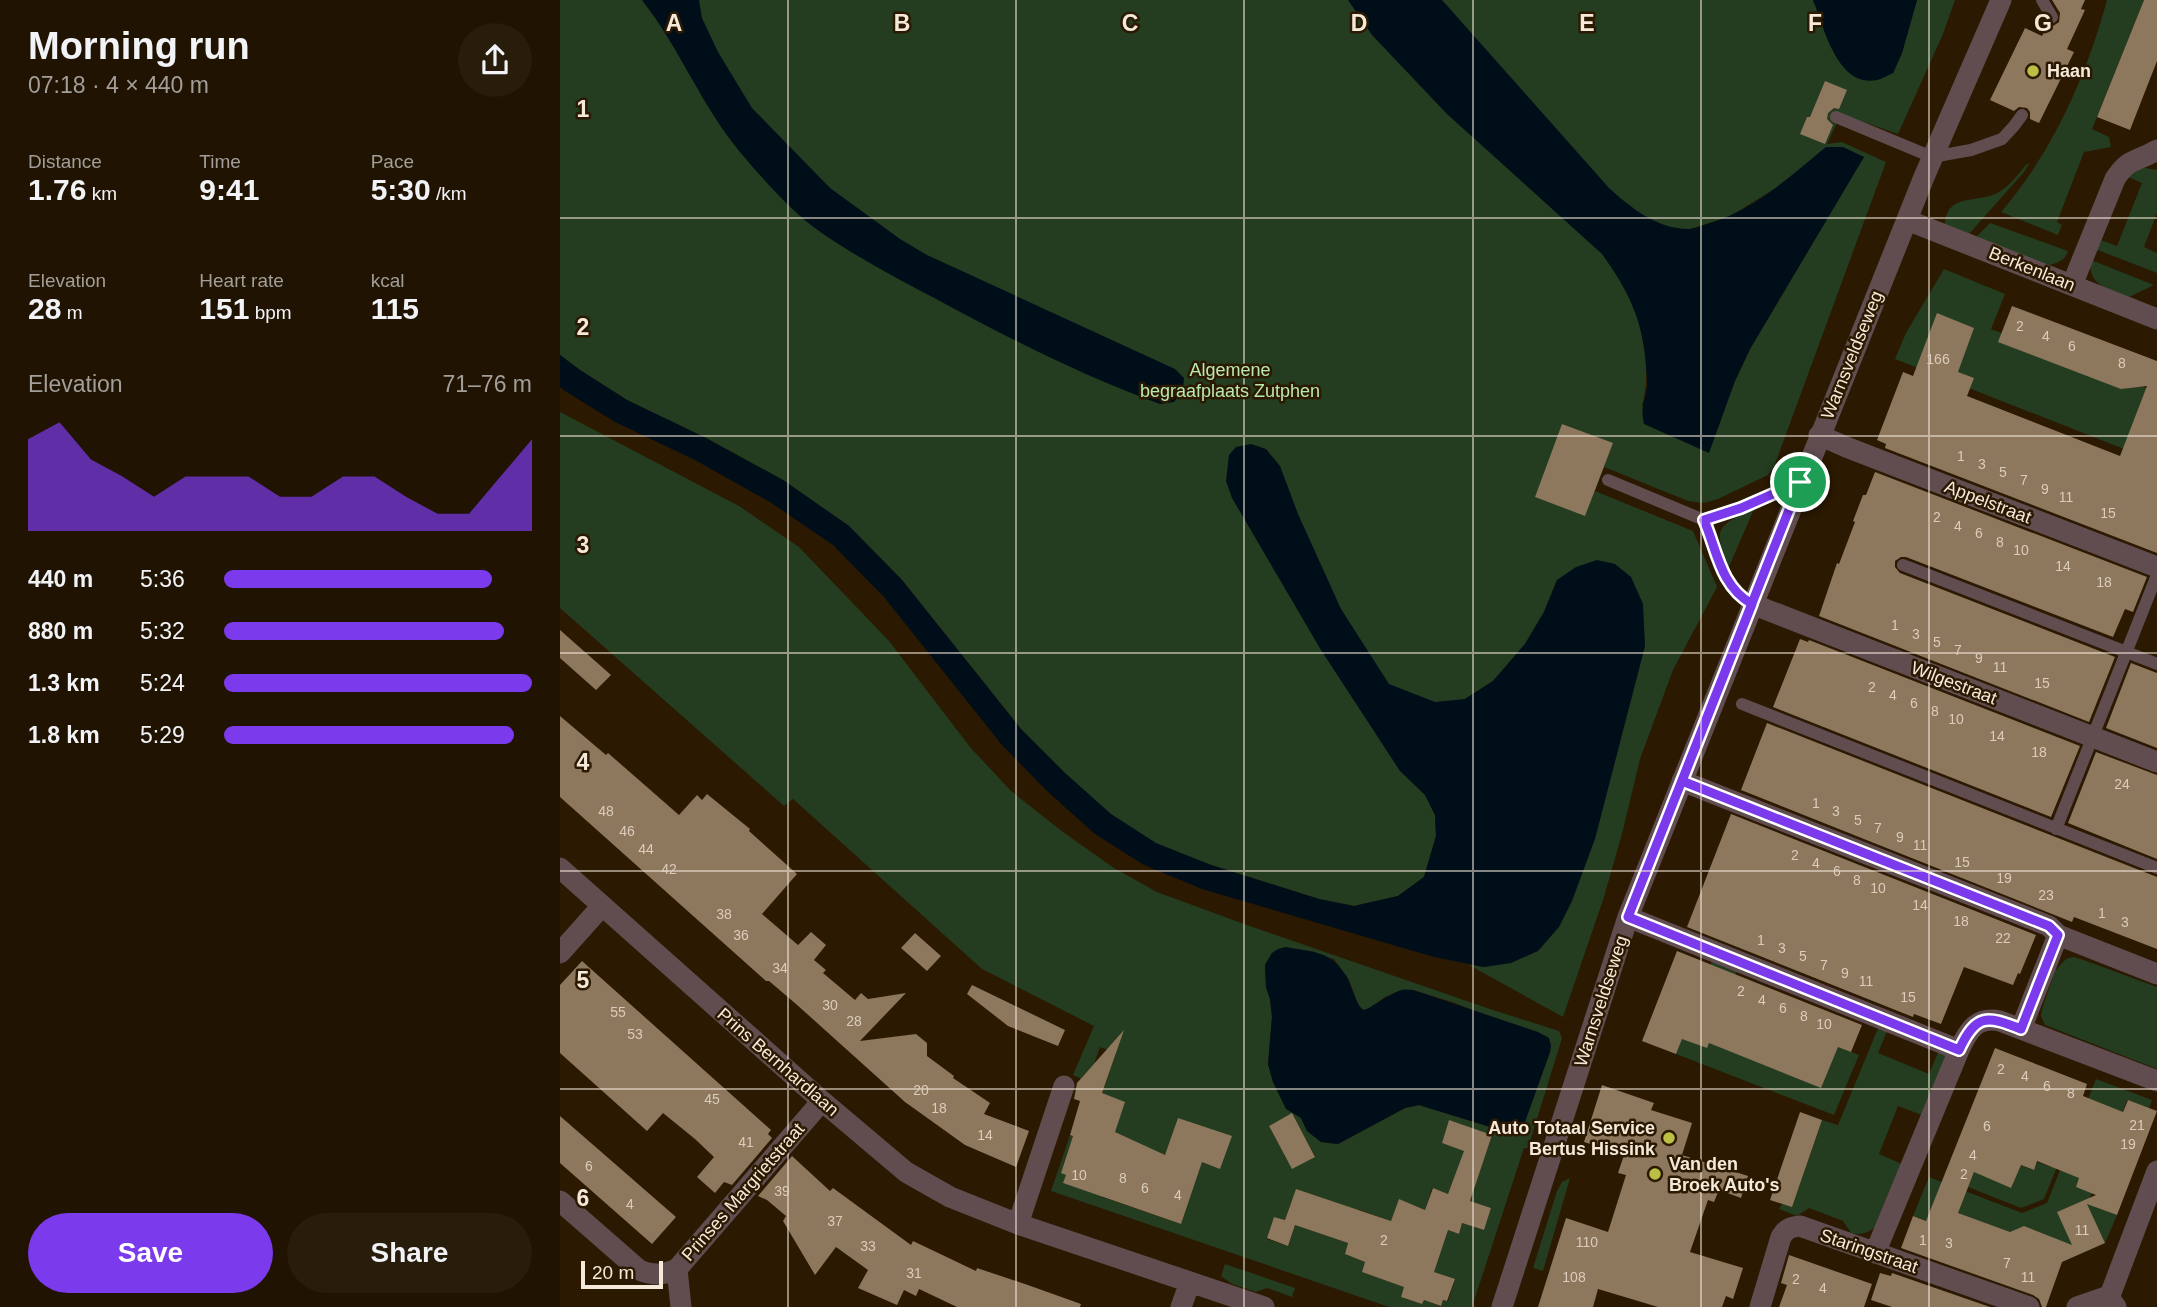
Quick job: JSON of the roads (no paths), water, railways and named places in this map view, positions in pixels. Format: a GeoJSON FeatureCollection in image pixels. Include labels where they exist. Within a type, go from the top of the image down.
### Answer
{"type":"FeatureCollection","features":[{"type":"Feature","properties":{"kind":"street","name":"Warnsveldseweg"},"geometry":{"type":"LineString","coordinates":[[1502,1307],[1628,917],[1819,435],[1932,158],[2001,0]]}},
{"type":"Feature","properties":{"kind":"street"},"geometry":{"type":"LineString","coordinates":[[2072,285],[2115,179],[2123,166],[2157,150]]}},
{"type":"Feature","properties":{"kind":"street","name":"Berkenlaan"},"geometry":{"type":"LineString","coordinates":[[1907,220],[2157,319]]}},
{"type":"Feature","properties":{"kind":"street","name":"Appelstraat"},"geometry":{"type":"LineString","coordinates":[[1819,435],[2157,567]]}},
{"type":"Feature","properties":{"kind":"street","name":"Wilgestraat"},"geometry":{"type":"LineString","coordinates":[[1752,604],[2157,762]]}},
{"type":"Feature","properties":{"kind":"street"},"geometry":{"type":"LineString","coordinates":[[1682,781],[2049,926],[2058,935],[2157,974]]}},
{"type":"Feature","properties":{"kind":"street","name":"Prins Bernhardlaan"},"geometry":{"type":"LineString","coordinates":[[560,868],[822,1101],[906,1172],[950,1197],[1017,1224],[1264,1307]]}},
{"type":"Feature","properties":{"kind":"street"},"geometry":{"type":"LineString","coordinates":[[560,953],[602,906]]}},
{"type":"Feature","properties":{"kind":"street"},"geometry":{"type":"LineString","coordinates":[[1628,917],[1959,1050]]}},
{"type":"Feature","properties":{"kind":"street"},"geometry":{"type":"LineString","coordinates":[[2021,1029],[2058,935]]}},
{"type":"Feature","properties":{"kind":"street"},"geometry":{"type":"LineString","coordinates":[[1875,1253],[1959,1050],[1973,1027],[1983,1021],[2000,1021],[2157,1081]]}},
{"type":"Feature","properties":{"kind":"street"},"geometry":{"type":"LineString","coordinates":[[1017,1224],[1064,1086]]}},
{"type":"Feature","properties":{"kind":"street","name":"Prinses Margrietstraat"},"geometry":{"type":"LineString","coordinates":[[560,1201],[639,1270],[663,1275],[677,1269],[822,1101]]}},
{"type":"Feature","properties":{"kind":"street"},"geometry":{"type":"LineString","coordinates":[[2077,1307],[2102,1298],[2112,1303],[2157,1171]]}},
{"type":"Feature","properties":{"kind":"street","name":"Staringstraat"},"geometry":{"type":"LineString","coordinates":[[1760,1307],[1782,1237],[1786,1230],[1800,1226],[2029,1307]]}},
{"type":"Feature","properties":{"kind":"street"},"geometry":{"type":"LineString","coordinates":[[677,1269],[681,1307]]}},
{"type":"Feature","properties":{"kind":"street"},"geometry":{"type":"LineString","coordinates":[[1181,1307],[1190,1282]]}},
{"type":"Feature","properties":{"kind":"lane"},"geometry":{"type":"LineString","coordinates":[[2042,0],[2052,17]]}},
{"type":"Feature","properties":{"kind":"lane"},"geometry":{"type":"LineString","coordinates":[[1836,117],[1932,158],[1994,142],[2008,133],[2022,115]]}},
{"type":"Feature","properties":{"kind":"lane"},"geometry":{"type":"LineString","coordinates":[[1608,480],[1704,520],[1741,508],[1800,482]]}},
{"type":"Feature","properties":{"kind":"lane"},"geometry":{"type":"LineString","coordinates":[[1704,520],[1727,580],[1737,593],[1752,604]]}},
{"type":"Feature","properties":{"kind":"lane"},"geometry":{"type":"LineString","coordinates":[[1903,565],[2157,664]]}},
{"type":"Feature","properties":{"kind":"lane"},"geometry":{"type":"LineString","coordinates":[[2056,829],[2157,575]]}},
{"type":"Feature","properties":{"kind":"lane"},"geometry":{"type":"LineString","coordinates":[[1742,704],[2157,869]]}},
{"type":"Feature","properties":{"kind":"water"},"geometry":{"type":"Polygon","coordinates":[[[642,0],[699,0],[702,18],[718,52],[752,108],[830,188],[900,239],[927,255],[1175,369],[1184,378],[1183,390],[1174,402],[1160,404],[1103,381],[965,315],[877,267],[819,231],[777,194],[726,134],[642,0]]]}},
{"type":"Feature","properties":{"kind":"water"},"geometry":{"type":"Polygon","coordinates":[[[1348,0],[1442,0],[1609,188],[1636,210],[1666,225],[1689,229],[1742,210],[1771,191],[1826,147],[1843,147],[1864,157],[1750,349],[1735,381],[1709,453],[1644,424],[1647,382],[1642,334],[1627,293],[1602,254],[1447,114],[1372,35],[1348,0]]]}},
{"type":"Feature","properties":{"kind":"water"},"geometry":{"type":"Polygon","coordinates":[[[1813,0],[1917,0],[1902,53],[1893,73],[1877,80],[1863,80],[1852,75],[1834,53],[1813,0]]]}},
{"type":"Feature","properties":{"kind":"water"},"geometry":{"type":"Polygon","coordinates":[[[560,355],[627,400],[706,438],[783,480],[849,526],[902,580],[1021,729],[1111,814],[1156,843],[1211,865],[1319,899],[1354,906],[1398,896],[1424,877],[1436,836],[1435,815],[1425,795],[1400,771],[1321,650],[1232,498],[1226,481],[1229,455],[1236,447],[1251,444],[1266,449],[1280,466],[1298,514],[1341,609],[1389,684],[1435,702],[1465,699],[1493,681],[1525,644],[1544,612],[1557,580],[1576,567],[1597,560],[1615,564],[1631,577],[1643,604],[1645,646],[1595,839],[1572,901],[1559,927],[1538,951],[1511,963],[1484,967],[1434,957],[1202,889],[1144,865],[1095,834],[1047,791],[1002,745],[884,597],[833,545],[770,502],[695,460],[615,422],[565,391],[560,387],[560,355]]]}},
{"type":"Feature","properties":{"kind":"water"},"geometry":{"type":"Polygon","coordinates":[[[1286,947],[1321,954],[1335,962],[1347,977],[1357,1001],[1364,1010],[1398,991],[1413,990],[1549,1038],[1550,1052],[1521,1133],[1513,1134],[1419,1105],[1405,1108],[1338,1144],[1321,1142],[1307,1131],[1301,1118],[1286,1109],[1268,1064],[1272,1017],[1265,965],[1272,953],[1286,947]]]}},
{"type":"Feature","properties":{"kind":"place","name":"Haan"},"geometry":{"type":"Point","coordinates":[2033,71]}},
{"type":"Feature","properties":{"kind":"place","name":"Auto Totaal Service Bertus Hissink"},"geometry":{"type":"Point","coordinates":[1669,1138]}},
{"type":"Feature","properties":{"kind":"place","name":"Van den Broek Auto's"},"geometry":{"type":"Point","coordinates":[1655,1174]}},
{"type":"Feature","properties":{"kind":"park label","name":"Algemene begraafplaats Zutphen"},"geometry":{"type":"Point","coordinates":[1230,380]}}]}
